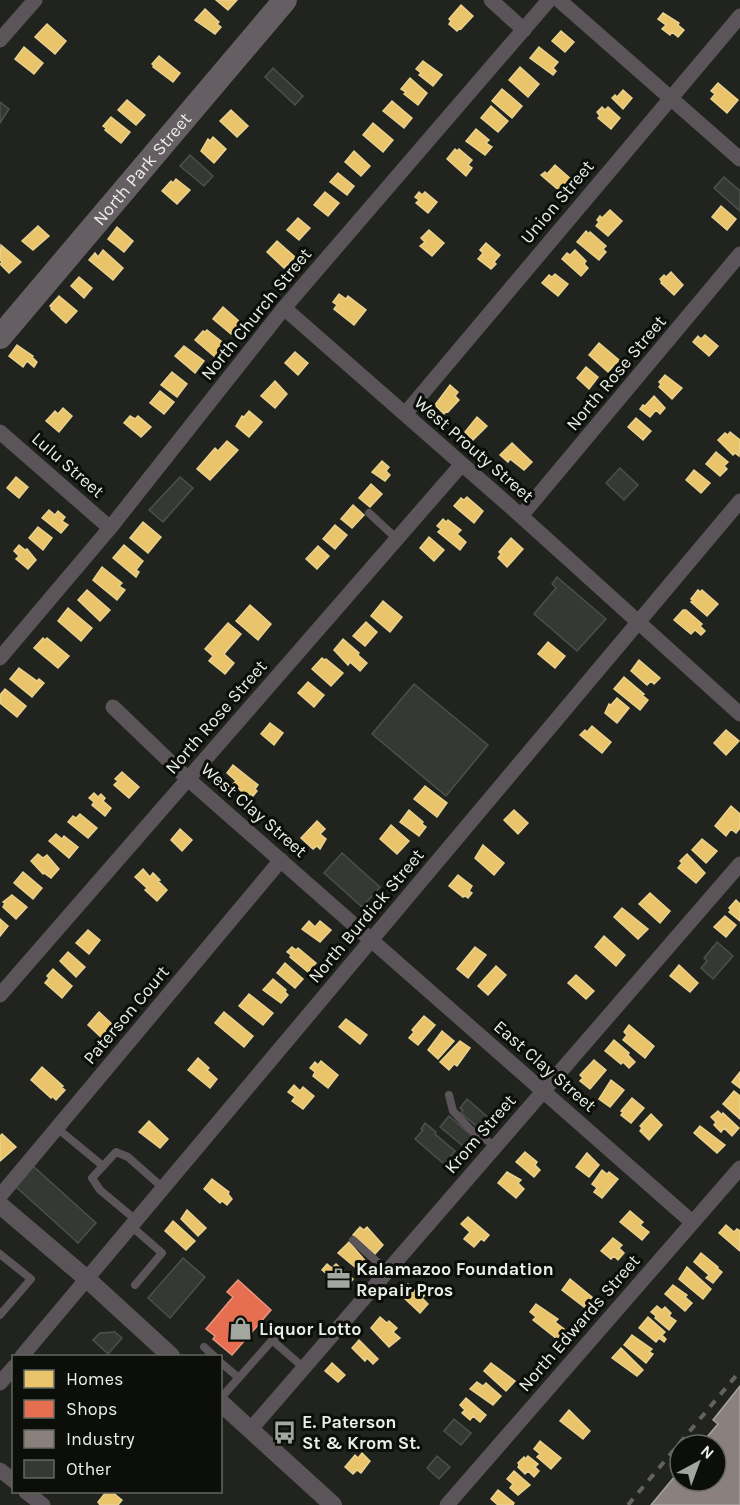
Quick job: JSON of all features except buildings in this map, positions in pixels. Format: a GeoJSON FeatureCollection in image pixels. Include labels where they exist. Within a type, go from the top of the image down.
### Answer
{"type":"FeatureCollection","features":[{"type":"Feature","properties":{"kind":"main road","name":"North Park Street"},"geometry":{"type":"LineString","coordinates":[[0,337],[285,0]]}},
{"type":"Feature","properties":{"kind":"street"},"geometry":{"type":"LineString","coordinates":[[0,40],[34,0]]}},
{"type":"Feature","properties":{"kind":"street"},"geometry":{"type":"LineString","coordinates":[[491,0],[524,30]]}},
{"type":"Feature","properties":{"kind":"street","name":"North Church Street"},"geometry":{"type":"LineString","coordinates":[[0,658],[110,528],[284,308],[549,0]]}},
{"type":"Feature","properties":{"kind":"street"},"geometry":{"type":"LineString","coordinates":[[559,0],[740,159]]}},
{"type":"Feature","properties":{"kind":"street","name":"Union Street"},"geometry":{"type":"LineString","coordinates":[[405,414],[740,16]]}},
{"type":"Feature","properties":{"kind":"street","name":"North Rose Street"},"geometry":{"type":"LineString","coordinates":[[521,516],[740,254]]}},
{"type":"Feature","properties":{"kind":"street","name":"West Prouty Street"},"geometry":{"type":"LineString","coordinates":[[284,308],[521,516],[740,714]]}},
{"type":"Feature","properties":{"kind":"street","name":"Lulu Street"},"geometry":{"type":"LineString","coordinates":[[0,432],[110,528]]}},
{"type":"Feature","properties":{"kind":"street","name":"North Rose Street"},"geometry":{"type":"LineString","coordinates":[[0,995],[462,464]]}},
{"type":"Feature","properties":{"kind":"street","name":"North Burdick Street"},"geometry":{"type":"LineString","coordinates":[[23,1355],[740,501]]}},
{"type":"Feature","properties":{"kind":"street","name":"West Clay Street"},"geometry":{"type":"LineString","coordinates":[[112,707],[188,778],[372,940]]}},
{"type":"Feature","properties":{"kind":"street","name":"Paterson Court"},"geometry":{"type":"LineString","coordinates":[[1,1206],[57,1128],[281,860]]}},
{"type":"Feature","properties":{"kind":"street","name":"Krom Street"},"geometry":{"type":"LineString","coordinates":[[250,1430],[740,864]]}},
{"type":"Feature","properties":{"kind":"street","name":"East Clay Street"},"geometry":{"type":"LineString","coordinates":[[372,940],[692,1222]]}},
{"type":"Feature","properties":{"kind":"street","name":"North Edwards Street"},"geometry":{"type":"LineString","coordinates":[[447,1505],[740,1168]]}},
{"type":"Feature","properties":{"kind":"street"},"geometry":{"type":"LineString","coordinates":[[1,1206],[87,1279],[170,1355]]}},
{"type":"Feature","properties":{"kind":"street"},"geometry":{"type":"LineString","coordinates":[[0,1383],[12,1369]]}},
{"type":"Feature","properties":{"kind":"street"},"geometry":{"type":"LineString","coordinates":[[222,1403],[333,1505]]}},
{"type":"Feature","properties":{"kind":"street"},"geometry":{"type":"LineString","coordinates":[[0,1470],[12,1479]]}},
{"type":"Feature","properties":{"kind":"street"},"geometry":{"type":"LineString","coordinates":[[29,1493],[43,1505]]}},
{"type":"Feature","properties":{"kind":"lane"},"geometry":{"type":"LineString","coordinates":[[369,513],[397,539]]}},
{"type":"Feature","properties":{"kind":"lane"},"geometry":{"type":"LineString","coordinates":[[449,1095],[453,1112],[470,1129],[495,1146]]}},
{"type":"Feature","properties":{"kind":"lane"},"geometry":{"type":"LineString","coordinates":[[57,1128],[103,1166]]}},
{"type":"Feature","properties":{"kind":"lane"},"geometry":{"type":"LineString","coordinates":[[135,1285],[162,1253],[100,1190],[92,1178],[116,1152],[128,1157],[163,1188]]}},
{"type":"Feature","properties":{"kind":"lane"},"geometry":{"type":"LineString","coordinates":[[353,1240],[387,1271]]}},
{"type":"Feature","properties":{"kind":"lane"},"geometry":{"type":"LineString","coordinates":[[0,1254],[31,1279],[1,1311]]}},
{"type":"Feature","properties":{"kind":"lane"},"geometry":{"type":"LineString","coordinates":[[222,1399],[283,1328]]}},
{"type":"Feature","properties":{"kind":"lane"},"geometry":{"type":"LineString","coordinates":[[272,1340],[304,1368]]}},
{"type":"Feature","properties":{"kind":"lane"},"geometry":{"type":"LineString","coordinates":[[204,1347],[213,1355]]}},
{"type":"Feature","properties":{"kind":"lane"},"geometry":{"type":"LineString","coordinates":[[222,1364],[239,1378]]}},
{"type":"Feature","properties":{"kind":"railway"},"geometry":{"type":"LineString","coordinates":[[628,1505],[740,1371]]}},
{"type":"Feature","properties":{"kind":"place","name":"Kalamazoo Foundation Repair Pros"},"geometry":{"type":"Point","coordinates":[338,1279]}},
{"type":"Feature","properties":{"kind":"place","name":"Liquor Lotto"},"geometry":{"type":"Point","coordinates":[241,1329]}},
{"type":"Feature","properties":{"kind":"place","name":"E. Paterson St & Krom St."},"geometry":{"type":"Point","coordinates":[284,1432]}}]}
